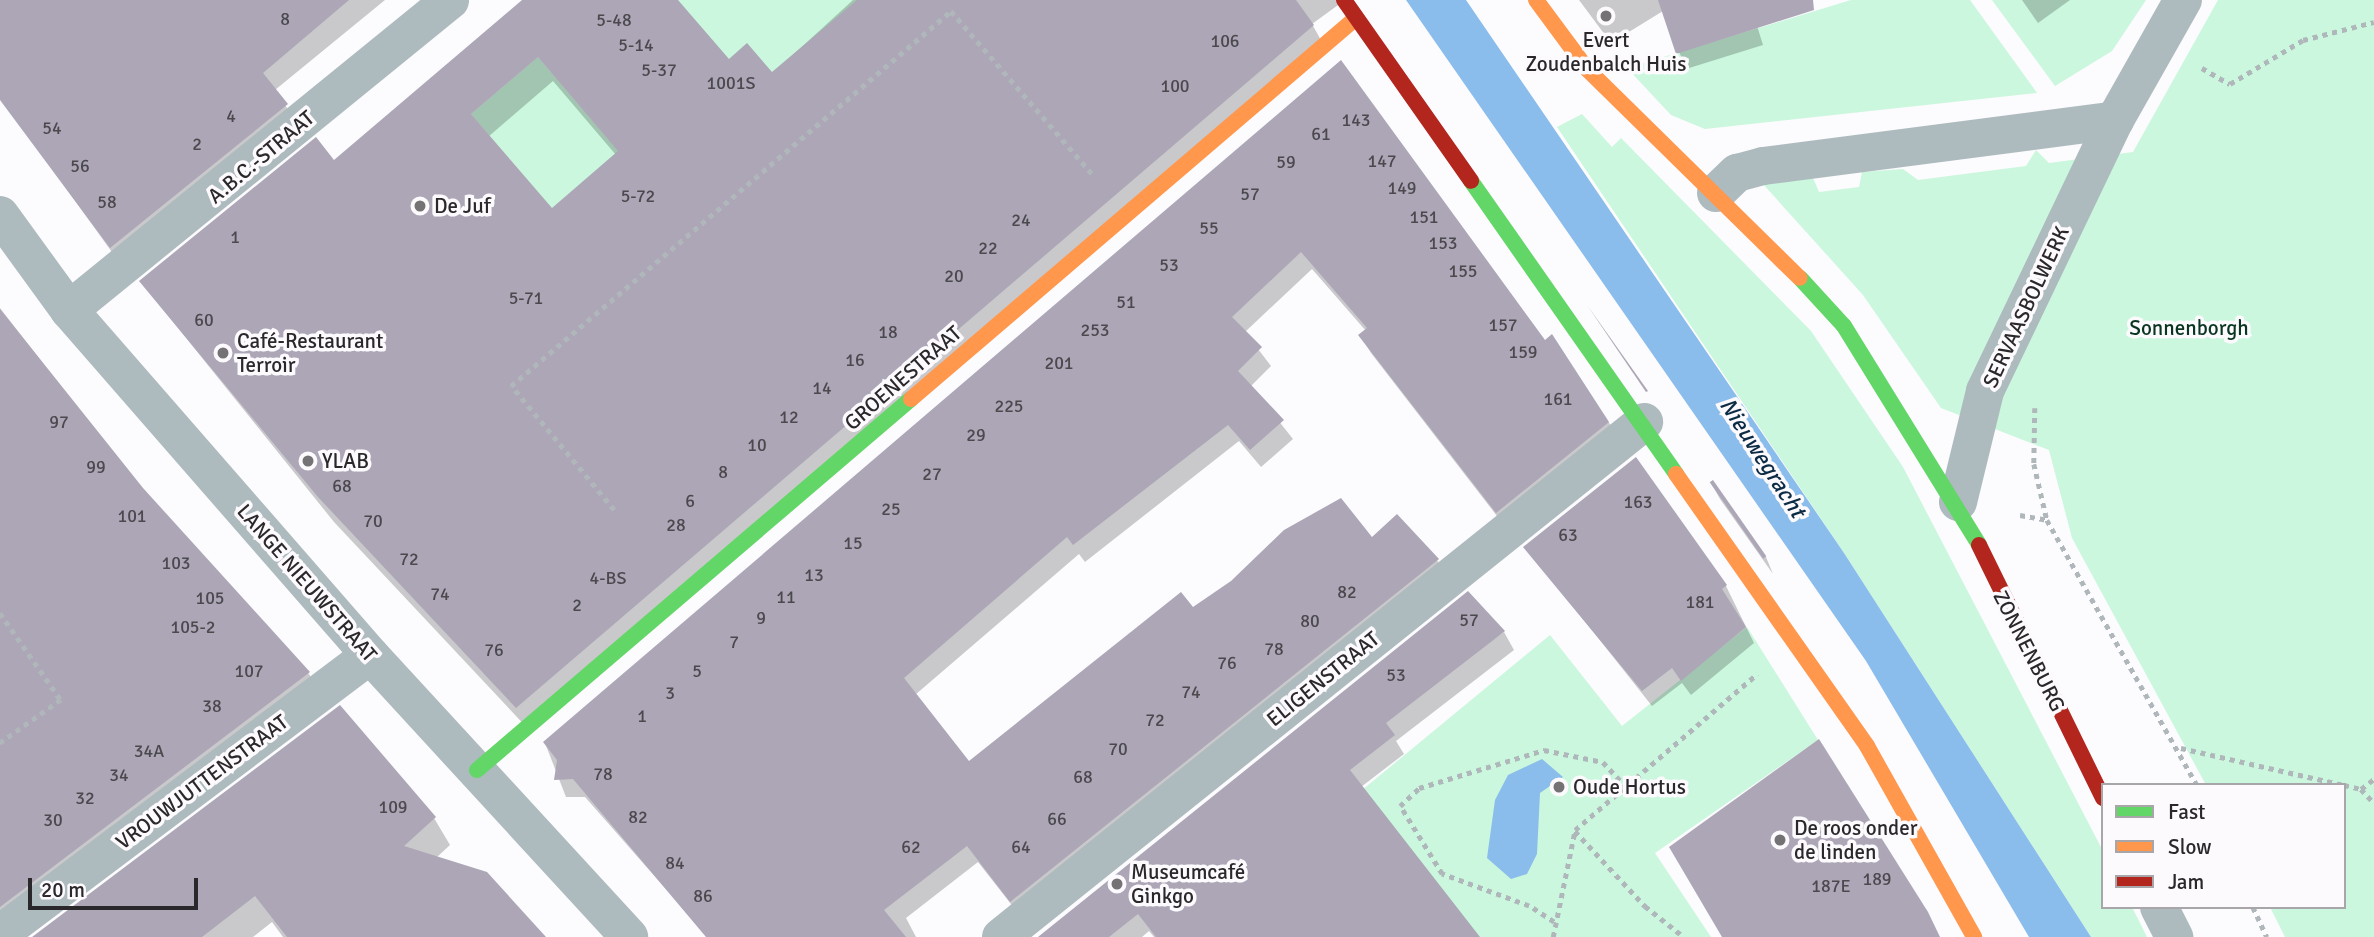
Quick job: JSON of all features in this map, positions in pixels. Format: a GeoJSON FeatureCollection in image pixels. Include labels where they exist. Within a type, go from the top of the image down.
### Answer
{"type":"FeatureCollection","features":[{"type":"Feature","properties":{"kind":"street","name":"A.B.C.-STRAAT"},"geometry":{"type":"LineString","coordinates":[[69,310],[450,0]]}},
{"type":"Feature","properties":{"kind":"street"},"geometry":{"type":"LineString","coordinates":[[1344,0],[1644,422],[1867,746],[1974,937]]}},
{"type":"Feature","properties":{"kind":"street"},"geometry":{"type":"LineString","coordinates":[[1536,0],[1587,69],[1716,192],[1844,326],[1958,502]]}},
{"type":"Feature","properties":{"kind":"street","name":"SERVAASBOLWERK"},"geometry":{"type":"LineString","coordinates":[[1958,502],[1985,391],[2115,120],[2183,0]]}},
{"type":"Feature","properties":{"kind":"street","name":"GROENESTRAAT"},"geometry":{"type":"LineString","coordinates":[[477,770],[1356,18]]}},
{"type":"Feature","properties":{"kind":"street"},"geometry":{"type":"LineString","coordinates":[[1716,192],[1737,173],[1763,166],[2115,120]]}},
{"type":"Feature","properties":{"kind":"street","name":"LANGE NIEUWSTRAAT"},"geometry":{"type":"LineString","coordinates":[[0,215],[69,310],[370,655],[629,937]]}},
{"type":"Feature","properties":{"kind":"street","name":"ELIGENSTRAAT"},"geometry":{"type":"LineString","coordinates":[[1001,937],[1644,422]]}},
{"type":"Feature","properties":{"kind":"street","name":"ZONNENBURG"},"geometry":{"type":"LineString","coordinates":[[1958,502],[2101,794]]}},
{"type":"Feature","properties":{"kind":"street","name":"VROUWJUTTENSTRAAT"},"geometry":{"type":"LineString","coordinates":[[0,934],[370,655]]}},
{"type":"Feature","properties":{"kind":"street"},"geometry":{"type":"LineString","coordinates":[[2160,909],[2174,937]]}},
{"type":"Feature","properties":{"kind":"path"},"geometry":{"type":"LineString","coordinates":[[614,510],[511,386],[951,12],[1127,214]]}},
{"type":"Feature","properties":{"kind":"path"},"geometry":{"type":"LineString","coordinates":[[2160,42],[2231,84],[2303,40],[2374,22]]}},
{"type":"Feature","properties":{"kind":"path"},"geometry":{"type":"LineString","coordinates":[[2047,520],[2181,748],[2196,783]]}},
{"type":"Feature","properties":{"kind":"path"},"geometry":{"type":"LineString","coordinates":[[0,613],[61,700],[0,743]]}},
{"type":"Feature","properties":{"kind":"path"},"geometry":{"type":"LineString","coordinates":[[1553,937],[1575,830],[1768,664],[1798,646]]}},
{"type":"Feature","properties":{"kind":"path"},"geometry":{"type":"LineString","coordinates":[[2181,748],[2335,783]]}},
{"type":"Feature","properties":{"kind":"path"},"geometry":{"type":"LineString","coordinates":[[1554,922],[1529,906],[1442,874],[1399,806],[1419,788],[1544,750],[1603,762],[1626,787]]}},
{"type":"Feature","properties":{"kind":"path"},"geometry":{"type":"LineString","coordinates":[[2361,789],[2374,779]]}},
{"type":"Feature","properties":{"kind":"path"},"geometry":{"type":"LineString","coordinates":[[2346,785],[2361,789],[2374,803]]}},
{"type":"Feature","properties":{"kind":"path"},"geometry":{"type":"LineString","coordinates":[[1575,830],[1645,906],[1684,937]]}},
{"type":"Feature","properties":{"kind":"path"},"geometry":{"type":"LineString","coordinates":[[2254,909],[2267,937]]}},
{"type":"Feature","properties":{"kind":"green space"},"geometry":{"type":"Polygon","coordinates":[[[678,0],[858,0],[627,279],[361,208],[542,197],[471,114],[538,57],[609,140],[678,0]]]}},
{"type":"Feature","properties":{"kind":"green space"},"geometry":{"type":"Polygon","coordinates":[[[1851,0],[1970,0],[2037,93],[1705,129],[1671,115],[1627,68],[1851,0]]]}},
{"type":"Feature","properties":{"kind":"green space"},"geometry":{"type":"Polygon","coordinates":[[[1992,0],[2146,0],[2112,51],[2055,86],[1992,0]]]}},
{"type":"Feature","properties":{"kind":"green space","name":"Sonnenborgh"},"geometry":{"type":"Polygon","coordinates":[[[2218,0],[2374,0],[2374,937],[2285,937],[2271,909],[2346,909],[2346,783],[2205,783],[2072,538],[2049,450],[1941,408],[1863,295],[1763,184],[1813,178],[1819,192],[1859,187],[1862,172],[1903,169],[1918,180],[2026,166],[2036,150],[2049,163],[2133,152],[2218,0]]]}},
{"type":"Feature","properties":{"kind":"green space"},"geometry":{"type":"Polygon","coordinates":[[[1582,114],[1612,147],[1621,138],[1811,331],[1903,467],[2101,847],[2101,909],[2133,909],[2147,937],[2091,937],[1844,553],[1557,127],[1582,114]]]}},
{"type":"Feature","properties":{"kind":"green space","name":"Oude Hortus"},"geometry":{"type":"Polygon","coordinates":[[[1747,627],[1818,740],[1655,853],[1711,937],[1184,937],[1550,635],[1622,726],[1747,627]]]}},
{"type":"Feature","properties":{"kind":"water","name":"Nieuwegracht"},"geometry":{"type":"Polygon","coordinates":[[[1406,0],[1466,0],[1844,553],[2091,937],[2029,937],[1866,661],[1406,0]]]}},
{"type":"Feature","properties":{"kind":"water"},"geometry":{"type":"Polygon","coordinates":[[[1542,759],[1563,777],[1540,793],[1537,854],[1527,874],[1511,879],[1487,858],[1495,800],[1508,775],[1542,759]]]}},
{"type":"Feature","properties":{"kind":"building"},"geometry":{"type":"Polygon","coordinates":[[[0,0],[349,0],[263,73],[288,104],[110,248],[0,100],[0,0]]]}},
{"type":"Feature","properties":{"kind":"building"},"geometry":{"type":"Polygon","coordinates":[[[522,0],[678,0],[729,59],[747,43],[772,72],[857,0],[1296,0],[1314,25],[516,708],[318,497],[139,281],[316,137],[334,160],[522,0]],[[538,57],[471,114],[552,208],[618,151],[538,57]]]}},
{"type":"Feature","properties":{"kind":"building"},"geometry":{"type":"Polygon","coordinates":[[[1658,0],[1813,0],[1814,10],[1676,54],[1658,0]]]}},
{"type":"Feature","properties":{"kind":"building"},"geometry":{"type":"Polygon","coordinates":[[[1341,60],[1545,340],[1552,334],[1609,422],[1496,513],[1358,335],[1367,328],[1301,252],[1232,317],[1262,347],[1238,371],[1284,420],[1250,450],[1228,425],[1073,545],[1067,537],[904,678],[969,761],[1181,592],[1193,607],[1231,581],[1284,530],[1341,498],[1372,537],[1397,514],[1439,559],[1010,902],[967,846],[884,910],[906,937],[706,937],[573,779],[554,780],[557,760],[543,742],[1341,60]]]}},
{"type":"Feature","properties":{"kind":"building"},"geometry":{"type":"Polygon","coordinates":[[[1587,305],[1648,391],[1646,392],[1587,305]]]}},
{"type":"Feature","properties":{"kind":"building"},"geometry":{"type":"Polygon","coordinates":[[[0,309],[143,488],[310,672],[0,907],[0,309]]]}},
{"type":"Feature","properties":{"kind":"building"},"geometry":{"type":"Polygon","coordinates":[[[1636,457],[1727,585],[1722,589],[1746,627],[1681,681],[1672,668],[1642,691],[1523,547],[1636,457]]]}},
{"type":"Feature","properties":{"kind":"building"},"geometry":{"type":"Polygon","coordinates":[[[1713,480],[1766,556],[1763,558],[1710,482],[1713,480]]]}},
{"type":"Feature","properties":{"kind":"building"},"geometry":{"type":"Polygon","coordinates":[[[1468,591],[1505,631],[1386,723],[1395,735],[1350,770],[1480,937],[1156,937],[1138,914],[1109,937],[1038,937],[1468,591]]]}},
{"type":"Feature","properties":{"kind":"building"},"geometry":{"type":"Polygon","coordinates":[[[340,705],[436,817],[404,846],[487,872],[546,937],[287,937],[255,896],[202,937],[32,937],[340,705]]]}},
{"type":"Feature","properties":{"kind":"building","name":"De roos onder de linden"},"geometry":{"type":"Polygon","coordinates":[[[1819,739],[1928,912],[1940,937],[1722,937],[1669,847],[1819,739]]]}},
{"type":"Feature","properties":{"kind":"traffic: fast"},"geometry":{"type":"LineString","coordinates":[[1471,181],[1676,474]]}},
{"type":"Feature","properties":{"kind":"traffic: fast"},"geometry":{"type":"LineString","coordinates":[[1800,278],[1844,326],[1979,545]]}},
{"type":"Feature","properties":{"kind":"traffic: fast"},"geometry":{"type":"LineString","coordinates":[[477,770],[911,399]]}},
{"type":"Feature","properties":{"kind":"traffic: slow"},"geometry":{"type":"LineString","coordinates":[[1536,0],[1587,69],[1800,278]]}},
{"type":"Feature","properties":{"kind":"traffic: slow"},"geometry":{"type":"LineString","coordinates":[[911,399],[1356,18]]}},
{"type":"Feature","properties":{"kind":"traffic: slow"},"geometry":{"type":"LineString","coordinates":[[1676,474],[1867,746],[1974,937]]}},
{"type":"Feature","properties":{"kind":"traffic: jam"},"geometry":{"type":"LineString","coordinates":[[1344,0],[1471,181]]}},
{"type":"Feature","properties":{"kind":"traffic: jam"},"geometry":{"type":"LineString","coordinates":[[1979,545],[2101,794]]}},
{"type":"Feature","properties":{"kind":"place","name":"Evert Zoudenbalch Huis"},"geometry":{"type":"Point","coordinates":[1606,16]}},
{"type":"Feature","properties":{"kind":"place","name":"De Juf"},"geometry":{"type":"Point","coordinates":[420,206]}},
{"type":"Feature","properties":{"kind":"place","name":"Café-Restaurant Terroir"},"geometry":{"type":"Point","coordinates":[223,353]}},
{"type":"Feature","properties":{"kind":"place","name":"YLAB"},"geometry":{"type":"Point","coordinates":[308,461]}},
{"type":"Feature","properties":{"kind":"place","name":"Oude Hortus"},"geometry":{"type":"Point","coordinates":[1559,787]}},
{"type":"Feature","properties":{"kind":"place","name":"De roos onder de linden"},"geometry":{"type":"Point","coordinates":[1780,840]}},
{"type":"Feature","properties":{"kind":"place","name":"Museumcafé Ginkgo"},"geometry":{"type":"Point","coordinates":[1117,884]}}]}
